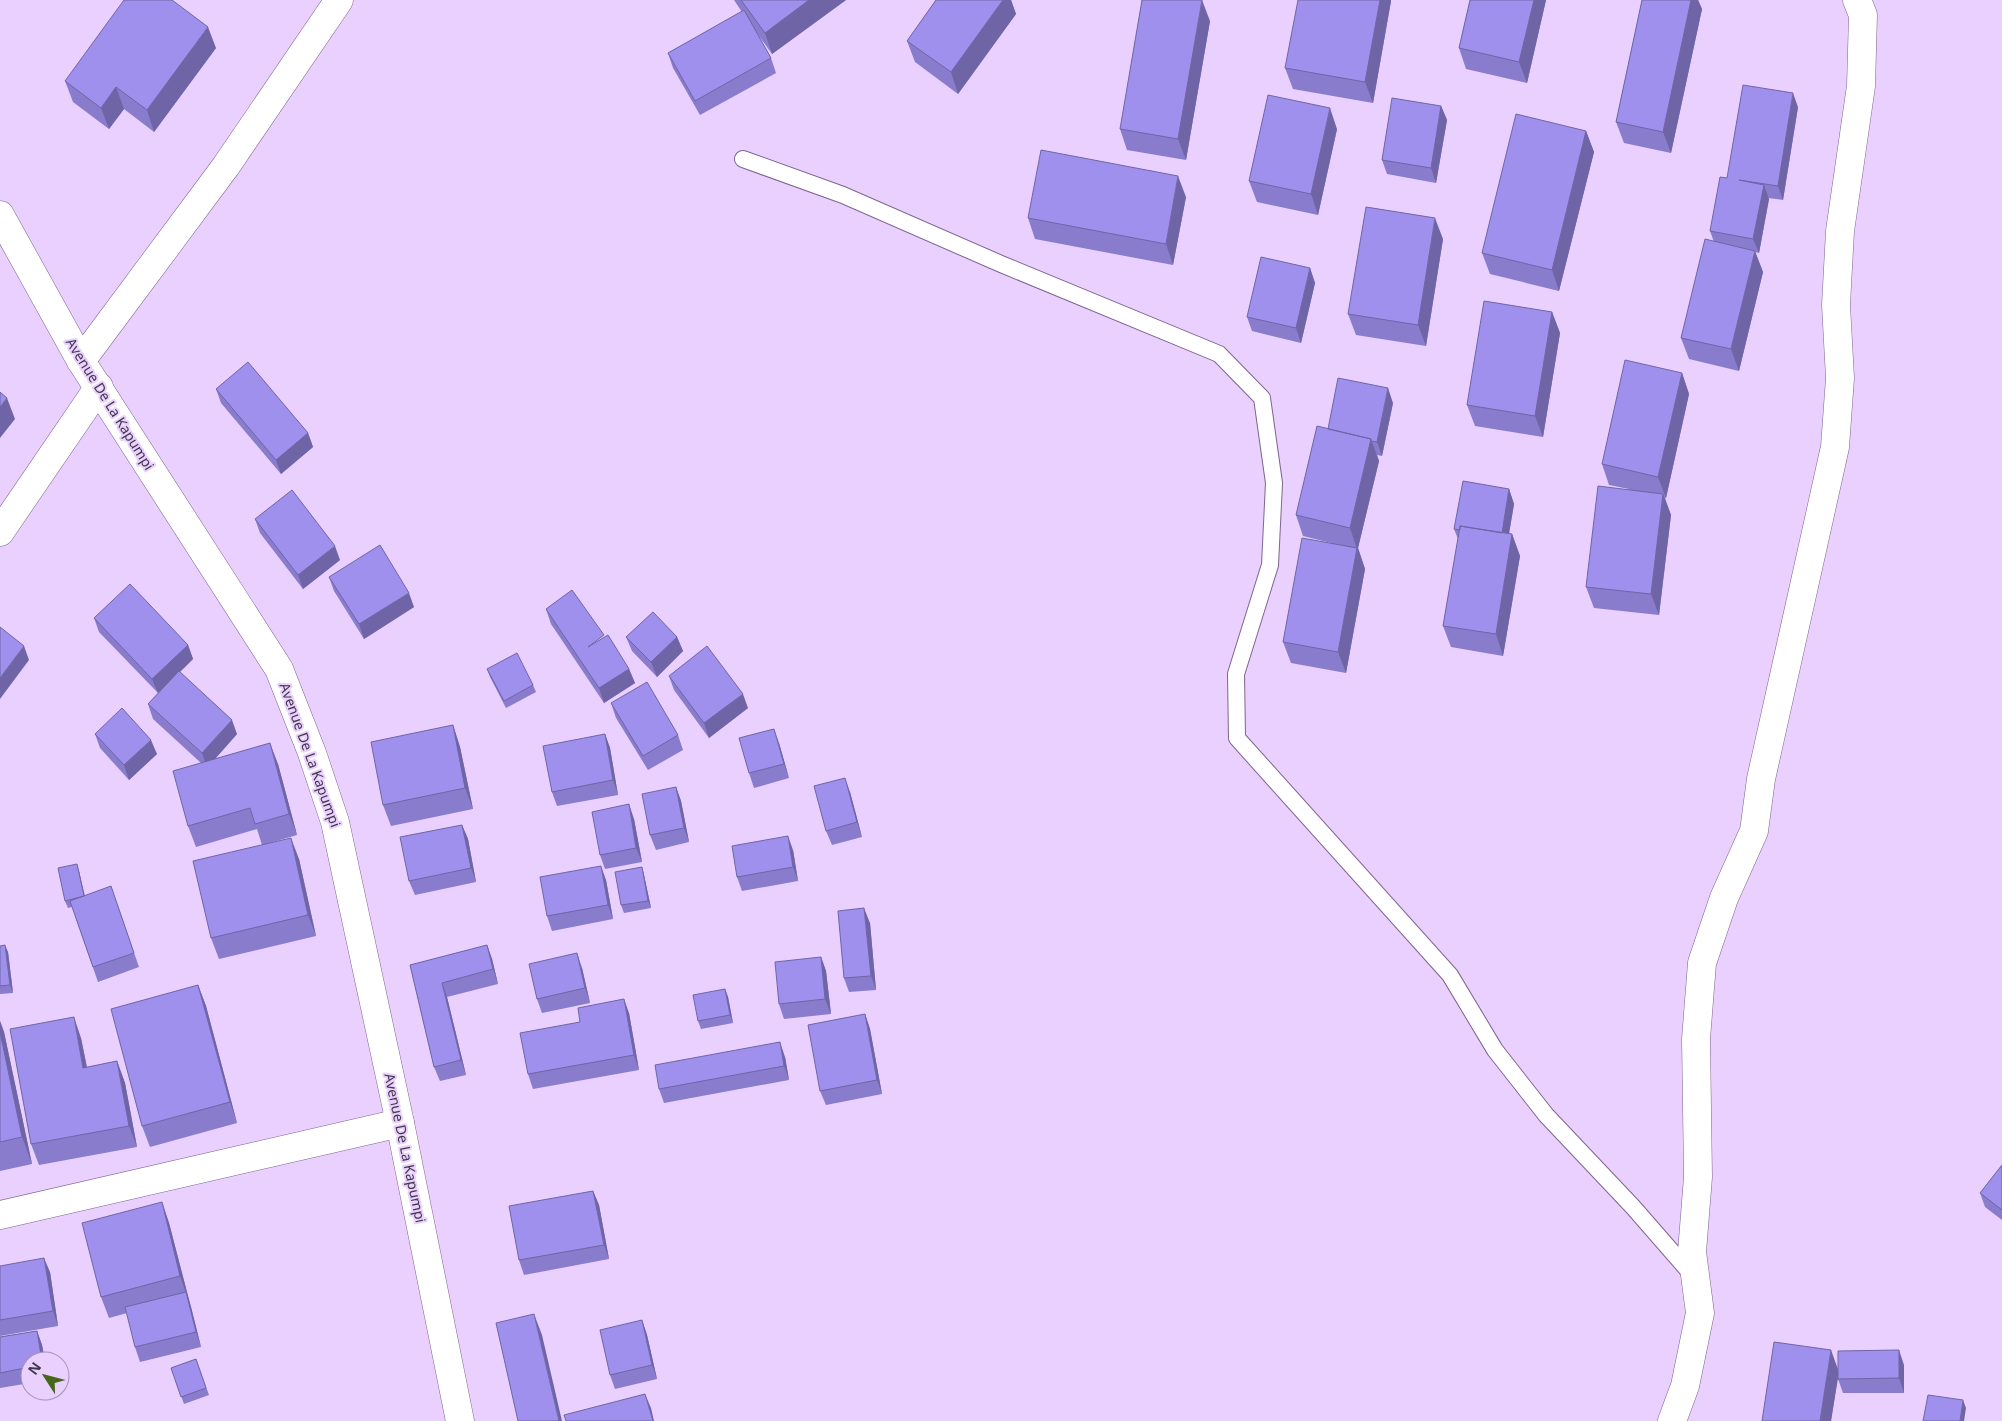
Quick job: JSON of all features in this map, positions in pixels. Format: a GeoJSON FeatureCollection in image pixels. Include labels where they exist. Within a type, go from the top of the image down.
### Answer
{"type":"FeatureCollection","features":[{"type":"Feature","properties":{"kind":"street"},"geometry":{"type":"LineString","coordinates":[[82,361],[226,166],[338,0]]}},
{"type":"Feature","properties":{"kind":"street"},"geometry":{"type":"LineString","coordinates":[[1672,1421],[1685,1386],[1700,1314],[1692,1252],[1698,1177],[1696,1039],[1702,962],[1724,898],[1754,831],[1761,779],[1799,617],[1835,447],[1840,378],[1836,305],[1840,231],[1861,86],[1863,15],[1857,0]]}},
{"type":"Feature","properties":{"kind":"street","name":"Avenue De La Kapumpi"},"geometry":{"type":"LineString","coordinates":[[0,216],[82,361],[279,669],[312,753],[335,822],[400,1123],[460,1421]]}},
{"type":"Feature","properties":{"kind":"street"},"geometry":{"type":"LineString","coordinates":[[0,532],[99,387]]}},
{"type":"Feature","properties":{"kind":"street"},"geometry":{"type":"LineString","coordinates":[[0,1215],[400,1123]]}},
{"type":"Feature","properties":{"kind":"lane"},"geometry":{"type":"LineString","coordinates":[[743,159],[843,195],[1001,264],[1219,354],[1262,398],[1274,483],[1270,565],[1236,674],[1237,738],[1450,975],[1495,1050],[1546,1115],[1633,1207],[1697,1281]]}},
{"type":"Feature","properties":{"kind":"building"},"geometry":{"type":"Polygon","coordinates":[[[124,0],[172,0],[208,27],[147,110],[116,87],[101,108],[65,81],[124,0]]]}},
{"type":"Feature","properties":{"kind":"building"},"geometry":{"type":"Polygon","coordinates":[[[741,0],[809,0],[765,33],[741,0]]]}},
{"type":"Feature","properties":{"kind":"building"},"geometry":{"type":"Polygon","coordinates":[[[936,0],[1003,0],[951,72],[907,41],[936,0]]]}},
{"type":"Feature","properties":{"kind":"building"},"geometry":{"type":"Polygon","coordinates":[[[1142,0],[1202,0],[1178,139],[1120,129],[1142,0]]]}},
{"type":"Feature","properties":{"kind":"building"},"geometry":{"type":"Polygon","coordinates":[[[1298,0],[1380,0],[1365,82],[1285,68],[1298,0]]]}},
{"type":"Feature","properties":{"kind":"building"},"geometry":{"type":"Polygon","coordinates":[[[1470,0],[1534,0],[1519,62],[1459,48],[1470,0]]]}},
{"type":"Feature","properties":{"kind":"building"},"geometry":{"type":"Polygon","coordinates":[[[1642,0],[1691,0],[1663,132],[1616,122],[1642,0]]]}},
{"type":"Feature","properties":{"kind":"building"},"geometry":{"type":"Polygon","coordinates":[[[744,10],[771,58],[695,101],[668,53],[744,10]]]}},
{"type":"Feature","properties":{"kind":"building"},"geometry":{"type":"Polygon","coordinates":[[[1743,85],[1793,93],[1778,186],[1739,180],[1764,185],[1753,239],[1710,231],[1720,177],[1727,178],[1743,85]]]}},
{"type":"Feature","properties":{"kind":"building"},"geometry":{"type":"Polygon","coordinates":[[[1268,95],[1330,108],[1311,194],[1249,181],[1268,95]]]}},
{"type":"Feature","properties":{"kind":"building"},"geometry":{"type":"Polygon","coordinates":[[[1392,98],[1441,106],[1431,168],[1382,160],[1392,98]]]}},
{"type":"Feature","properties":{"kind":"building"},"geometry":{"type":"Polygon","coordinates":[[[1516,114],[1586,131],[1552,270],[1482,253],[1516,114]]]}},
{"type":"Feature","properties":{"kind":"building"},"geometry":{"type":"Polygon","coordinates":[[[1041,150],[1178,176],[1166,244],[1028,218],[1041,150]]]}},
{"type":"Feature","properties":{"kind":"building"},"geometry":{"type":"Polygon","coordinates":[[[1366,207],[1435,218],[1418,325],[1348,314],[1366,207]]]}},
{"type":"Feature","properties":{"kind":"building"},"geometry":{"type":"Polygon","coordinates":[[[1705,239],[1755,251],[1731,349],[1681,338],[1705,239]]]}},
{"type":"Feature","properties":{"kind":"building"},"geometry":{"type":"Polygon","coordinates":[[[1261,257],[1310,268],[1296,328],[1247,317],[1261,257]]]}},
{"type":"Feature","properties":{"kind":"building"},"geometry":{"type":"Polygon","coordinates":[[[1484,301],[1552,312],[1535,416],[1467,405],[1484,301]]]}},
{"type":"Feature","properties":{"kind":"building"},"geometry":{"type":"Polygon","coordinates":[[[1625,360],[1682,373],[1658,477],[1602,464],[1625,360]]]}},
{"type":"Feature","properties":{"kind":"building"},"geometry":{"type":"Polygon","coordinates":[[[248,362],[308,433],[276,460],[216,389],[248,362]]]}},
{"type":"Feature","properties":{"kind":"building"},"geometry":{"type":"Polygon","coordinates":[[[1338,378],[1388,388],[1377,442],[1328,429],[1338,378]]]}},
{"type":"Feature","properties":{"kind":"building"},"geometry":{"type":"Polygon","coordinates":[[[0,392],[7,398],[0,407],[0,392]]]}},
{"type":"Feature","properties":{"kind":"building"},"geometry":{"type":"Polygon","coordinates":[[[1317,426],[1371,439],[1350,528],[1296,515],[1317,426]]]}},
{"type":"Feature","properties":{"kind":"building"},"geometry":{"type":"Polygon","coordinates":[[[1463,481],[1509,489],[1502,533],[1460,526],[1460,530],[1454,529],[1463,481]]]}},
{"type":"Feature","properties":{"kind":"building"},"geometry":{"type":"Polygon","coordinates":[[[1598,486],[1663,494],[1651,594],[1586,587],[1598,486]]]}},
{"type":"Feature","properties":{"kind":"building"},"geometry":{"type":"Polygon","coordinates":[[[292,490],[335,546],[298,575],[255,519],[292,490]]]}},
{"type":"Feature","properties":{"kind":"building"},"geometry":{"type":"Polygon","coordinates":[[[1460,526],[1512,534],[1496,634],[1443,626],[1460,526]]]}},
{"type":"Feature","properties":{"kind":"building"},"geometry":{"type":"Polygon","coordinates":[[[1302,538],[1357,548],[1338,652],[1283,642],[1302,538]]]}},
{"type":"Feature","properties":{"kind":"building"},"geometry":{"type":"Polygon","coordinates":[[[380,545],[409,593],[359,624],[329,577],[380,545]]]}},
{"type":"Feature","properties":{"kind":"building"},"geometry":{"type":"Polygon","coordinates":[[[130,584],[188,645],[152,679],[94,618],[130,584]]]}},
{"type":"Feature","properties":{"kind":"building"},"geometry":{"type":"Polygon","coordinates":[[[572,590],[604,635],[588,647],[608,635],[629,669],[599,688],[546,609],[572,590]]]}},
{"type":"Feature","properties":{"kind":"building"},"geometry":{"type":"Polygon","coordinates":[[[653,612],[677,637],[651,662],[626,637],[653,612]]]}},
{"type":"Feature","properties":{"kind":"building"},"geometry":{"type":"Polygon","coordinates":[[[0,627],[24,646],[0,678],[0,627]]]}},
{"type":"Feature","properties":{"kind":"building"},"geometry":{"type":"Polygon","coordinates":[[[707,646],[743,694],[704,723],[669,676],[707,646]]]}},
{"type":"Feature","properties":{"kind":"building"},"geometry":{"type":"Polygon","coordinates":[[[517,653],[533,685],[504,701],[487,669],[517,653]]]}},
{"type":"Feature","properties":{"kind":"building"},"geometry":{"type":"Polygon","coordinates":[[[179,671],[232,720],[202,753],[148,704],[179,671]]]}},
{"type":"Feature","properties":{"kind":"building"},"geometry":{"type":"Polygon","coordinates":[[[647,682],[678,735],[643,756],[611,703],[647,682]]]}},
{"type":"Feature","properties":{"kind":"building"},"geometry":{"type":"Polygon","coordinates":[[[122,708],[151,740],[124,765],[95,734],[122,708]]]}},
{"type":"Feature","properties":{"kind":"building"},"geometry":{"type":"Polygon","coordinates":[[[453,725],[465,788],[383,805],[371,742],[453,725]]]}},
{"type":"Feature","properties":{"kind":"building"},"geometry":{"type":"Polygon","coordinates":[[[774,729],[784,764],[749,773],[739,738],[774,729]]]}},
{"type":"Feature","properties":{"kind":"building"},"geometry":{"type":"Polygon","coordinates":[[[605,734],[613,780],[552,792],[543,746],[605,734]]]}},
{"type":"Feature","properties":{"kind":"building"},"geometry":{"type":"Polygon","coordinates":[[[270,743],[289,814],[255,824],[250,808],[188,826],[173,771],[270,743]]]}},
{"type":"Feature","properties":{"kind":"building"},"geometry":{"type":"Polygon","coordinates":[[[845,778],[857,822],[826,831],[814,786],[845,778]]]}},
{"type":"Feature","properties":{"kind":"building"},"geometry":{"type":"Polygon","coordinates":[[[676,787],[684,828],[650,835],[642,794],[676,787]]]}},
{"type":"Feature","properties":{"kind":"building"},"geometry":{"type":"Polygon","coordinates":[[[629,804],[636,848],[600,855],[592,812],[629,804]]]}},
{"type":"Feature","properties":{"kind":"building"},"geometry":{"type":"Polygon","coordinates":[[[462,825],[471,868],[409,881],[400,837],[462,825]]]}},
{"type":"Feature","properties":{"kind":"building"},"geometry":{"type":"Polygon","coordinates":[[[788,836],[793,867],[737,877],[732,846],[788,836]]]}},
{"type":"Feature","properties":{"kind":"building"},"geometry":{"type":"Polygon","coordinates":[[[291,838],[308,915],[211,938],[193,861],[291,838]]]}},
{"type":"Feature","properties":{"kind":"building"},"geometry":{"type":"Polygon","coordinates":[[[77,864],[84,896],[65,901],[58,868],[77,864]]]}},
{"type":"Feature","properties":{"kind":"building"},"geometry":{"type":"Polygon","coordinates":[[[601,866],[608,905],[547,916],[540,877],[601,866]]]}},
{"type":"Feature","properties":{"kind":"building"},"geometry":{"type":"Polygon","coordinates":[[[642,867],[648,901],[621,905],[615,872],[642,867]]]}},
{"type":"Feature","properties":{"kind":"building"},"geometry":{"type":"Polygon","coordinates":[[[111,886],[134,953],[93,967],[70,901],[111,886]]]}},
{"type":"Feature","properties":{"kind":"building"},"geometry":{"type":"Polygon","coordinates":[[[864,908],[871,976],[844,978],[838,911],[864,908]]]}},
{"type":"Feature","properties":{"kind":"building"},"geometry":{"type":"Polygon","coordinates":[[[5,945],[10,985],[0,986],[0,946],[5,945]]]}},
{"type":"Feature","properties":{"kind":"building"},"geometry":{"type":"Polygon","coordinates":[[[487,945],[493,969],[442,983],[461,1060],[434,1067],[410,965],[487,945]]]}},
{"type":"Feature","properties":{"kind":"building"},"geometry":{"type":"Polygon","coordinates":[[[577,953],[585,988],[537,999],[529,964],[577,953]]]}},
{"type":"Feature","properties":{"kind":"building"},"geometry":{"type":"Polygon","coordinates":[[[821,957],[825,999],[779,1004],[775,962],[821,957]]]}},
{"type":"Feature","properties":{"kind":"building"},"geometry":{"type":"Polygon","coordinates":[[[198,985],[230,1102],[142,1126],[111,1009],[198,985]]]}},
{"type":"Feature","properties":{"kind":"building"},"geometry":{"type":"Polygon","coordinates":[[[725,989],[730,1015],[698,1021],[693,995],[725,989]]]}},
{"type":"Feature","properties":{"kind":"building"},"geometry":{"type":"Polygon","coordinates":[[[624,999],[634,1055],[528,1074],[520,1033],[580,1022],[578,1008],[624,999]]]}},
{"type":"Feature","properties":{"kind":"building"},"geometry":{"type":"Polygon","coordinates":[[[865,1014],[877,1080],[820,1091],[808,1025],[865,1014]]]}},
{"type":"Feature","properties":{"kind":"building"},"geometry":{"type":"Polygon","coordinates":[[[74,1017],[83,1068],[117,1061],[129,1126],[31,1144],[10,1029],[74,1017]]]}},
{"type":"Feature","properties":{"kind":"building"},"geometry":{"type":"Polygon","coordinates":[[[0,1032],[22,1137],[0,1142],[0,1032]]]}},
{"type":"Feature","properties":{"kind":"building"},"geometry":{"type":"Polygon","coordinates":[[[780,1042],[784,1066],[659,1089],[655,1065],[780,1042]]]}},
{"type":"Feature","properties":{"kind":"building"},"geometry":{"type":"Polygon","coordinates":[[[2002,1165],[2002,1210],[1980,1193],[2002,1165]]]}},
{"type":"Feature","properties":{"kind":"building"},"geometry":{"type":"Polygon","coordinates":[[[593,1191],[604,1245],[519,1260],[509,1206],[593,1191]]]}},
{"type":"Feature","properties":{"kind":"building"},"geometry":{"type":"Polygon","coordinates":[[[162,1202],[180,1276],[101,1297],[82,1223],[162,1202]]]}},
{"type":"Feature","properties":{"kind":"building"},"geometry":{"type":"Polygon","coordinates":[[[44,1258],[53,1311],[0,1320],[0,1266],[44,1258]]]}},
{"type":"Feature","properties":{"kind":"building"},"geometry":{"type":"Polygon","coordinates":[[[186,1292],[196,1332],[135,1347],[125,1307],[186,1292]]]}},
{"type":"Feature","properties":{"kind":"building"},"geometry":{"type":"Polygon","coordinates":[[[534,1314],[559,1421],[518,1421],[496,1323],[534,1314]]]}},
{"type":"Feature","properties":{"kind":"building"},"geometry":{"type":"Polygon","coordinates":[[[642,1320],[652,1365],[610,1375],[600,1330],[642,1320]]]}},
{"type":"Feature","properties":{"kind":"building"},"geometry":{"type":"Polygon","coordinates":[[[37,1331],[40,1351],[20,1351],[20,1369],[0,1373],[0,1337],[37,1331]]]}},
{"type":"Feature","properties":{"kind":"building"},"geometry":{"type":"Polygon","coordinates":[[[1774,1342],[1831,1350],[1820,1421],[1762,1421],[1774,1342]]]}},
{"type":"Feature","properties":{"kind":"building"},"geometry":{"type":"Polygon","coordinates":[[[1899,1350],[1899,1378],[1838,1379],[1838,1351],[1899,1350]]]}},
{"type":"Feature","properties":{"kind":"building"},"geometry":{"type":"Polygon","coordinates":[[[196,1359],[206,1388],[181,1397],[171,1368],[196,1359]]]}},
{"type":"Feature","properties":{"kind":"building"},"geometry":{"type":"Polygon","coordinates":[[[645,1394],[653,1421],[566,1421],[564,1415],[645,1394]]]}},
{"type":"Feature","properties":{"kind":"building"},"geometry":{"type":"Polygon","coordinates":[[[1928,1395],[1963,1400],[1960,1421],[1923,1421],[1928,1395]]]}}]}
